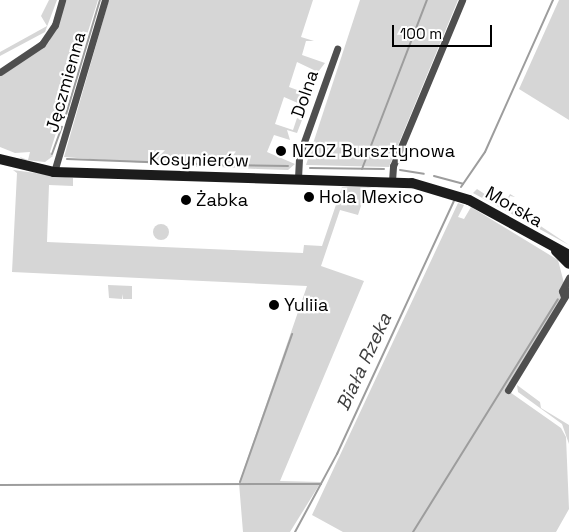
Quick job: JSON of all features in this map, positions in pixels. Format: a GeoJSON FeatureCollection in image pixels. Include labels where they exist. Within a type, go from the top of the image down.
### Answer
{"type":"FeatureCollection","features":[{"type":"Feature","properties":{"kind":"main road","name":"Kosynierów"},"geometry":{"type":"LineString","coordinates":[[0,159],[54,172],[392,181],[457,195]]}},
{"type":"Feature","properties":{"kind":"main road","name":"Morska"},"geometry":{"type":"LineString","coordinates":[[457,195],[553,249],[569,255]]}},
{"type":"Feature","properties":{"kind":"main road","name":"Morska"},"geometry":{"type":"LineString","coordinates":[[553,249],[569,264]]}},
{"type":"Feature","properties":{"kind":"street"},"geometry":{"type":"LineString","coordinates":[[0,72],[42,44],[55,25],[62,0]]}},
{"type":"Feature","properties":{"kind":"street","name":"Jęczmienna"},"geometry":{"type":"LineString","coordinates":[[54,172],[105,0]]}},
{"type":"Feature","properties":{"kind":"street"},"geometry":{"type":"LineString","coordinates":[[392,181],[393,166],[462,0]]}},
{"type":"Feature","properties":{"kind":"street","name":"Dolna"},"geometry":{"type":"LineString","coordinates":[[298,178],[299,156],[337,49]]}},
{"type":"Feature","properties":{"kind":"street"},"geometry":{"type":"LineString","coordinates":[[508,390],[565,294],[569,278]]}},
{"type":"Feature","properties":{"kind":"shaded area"},"geometry":{"type":"Polygon","coordinates":[[[49,0],[57,0],[45,32],[0,56],[0,52],[47,26],[41,16],[49,0]]]}},
{"type":"Feature","properties":{"kind":"shaded area"},"geometry":{"type":"Polygon","coordinates":[[[66,0],[98,0],[50,152],[53,156],[45,162],[25,160],[21,159],[20,157],[28,160],[30,152],[15,153],[0,147],[0,77],[49,42],[66,0]]]}},
{"type":"Feature","properties":{"kind":"shaded area"},"geometry":{"type":"Polygon","coordinates":[[[109,0],[313,0],[301,37],[314,41],[306,41],[302,55],[325,63],[318,72],[297,62],[289,87],[300,91],[300,104],[284,97],[275,124],[293,130],[297,118],[302,120],[297,133],[287,130],[290,140],[274,135],[267,152],[295,164],[288,170],[218,167],[207,159],[198,167],[64,157],[109,0]]]}},
{"type":"Feature","properties":{"kind":"shaded area"},"geometry":{"type":"Polygon","coordinates":[[[360,0],[458,0],[389,167],[306,165],[360,0]]]}},
{"type":"Feature","properties":{"kind":"shaded area"},"geometry":{"type":"Polygon","coordinates":[[[559,0],[569,0],[569,120],[519,89],[559,0]]]}},
{"type":"Feature","properties":{"kind":"shaded area"},"geometry":{"type":"Polygon","coordinates":[[[13,170],[73,178],[73,186],[49,185],[47,242],[303,253],[304,245],[322,246],[342,187],[390,186],[367,188],[358,215],[340,210],[321,266],[364,281],[280,481],[321,482],[290,532],[243,532],[239,483],[307,286],[12,272],[17,173],[13,170]]]}},
{"type":"Feature","properties":{"kind":"shaded area"},"geometry":{"type":"Polygon","coordinates":[[[477,189],[503,206],[510,194],[515,197],[510,196],[505,208],[533,221],[569,245],[473,193],[477,189]]]}},
{"type":"Feature","properties":{"kind":"shaded area"},"geometry":{"type":"Polygon","coordinates":[[[458,203],[464,205],[458,217],[464,219],[471,207],[558,260],[564,283],[562,298],[507,390],[561,428],[566,437],[569,509],[556,532],[343,532],[312,515],[458,203]]]}},
{"type":"Feature","properties":{"kind":"shaded area"},"geometry":{"type":"Polygon","coordinates":[[[161,224],[167,226],[169,232],[167,238],[161,240],[155,238],[153,232],[155,226],[161,224]]]}},
{"type":"Feature","properties":{"kind":"shaded area"},"geometry":{"type":"Polygon","coordinates":[[[108,285],[132,286],[132,299],[123,299],[122,294],[122,299],[109,298],[108,285]]]}},
{"type":"Feature","properties":{"kind":"shaded area"},"geometry":{"type":"Polygon","coordinates":[[[517,385],[540,402],[541,408],[569,425],[569,444],[562,424],[518,392],[517,385]]]}},
{"type":"Feature","properties":{"kind":"waterway"},"geometry":{"type":"LineString","coordinates":[[65,118],[100,0]]}},
{"type":"Feature","properties":{"kind":"waterway"},"geometry":{"type":"LineString","coordinates":[[362,169],[427,0]]}},
{"type":"Feature","properties":{"kind":"waterway","name":"Biała Rzeka"},"geometry":{"type":"LineString","coordinates":[[461,187],[485,152],[553,0]]}},
{"type":"Feature","properties":{"kind":"waterway"},"geometry":{"type":"LineString","coordinates":[[52,154],[62,127]]}},
{"type":"Feature","properties":{"kind":"waterway"},"geometry":{"type":"LineString","coordinates":[[67,159],[199,164]]}},
{"type":"Feature","properties":{"kind":"waterway"},"geometry":{"type":"LineString","coordinates":[[220,165],[288,166]]}},
{"type":"Feature","properties":{"kind":"waterway"},"geometry":{"type":"LineString","coordinates":[[310,168],[384,169]]}},
{"type":"Feature","properties":{"kind":"waterway"},"geometry":{"type":"LineString","coordinates":[[400,170],[424,174]]}},
{"type":"Feature","properties":{"kind":"waterway"},"geometry":{"type":"LineString","coordinates":[[434,176],[463,184]]}},
{"type":"Feature","properties":{"kind":"waterway","name":"Biała Rzeka"},"geometry":{"type":"LineString","coordinates":[[295,532],[337,454],[454,201]]}},
{"type":"Feature","properties":{"kind":"waterway"},"geometry":{"type":"LineString","coordinates":[[413,532],[558,299]]}},
{"type":"Feature","properties":{"kind":"waterway"},"geometry":{"type":"LineString","coordinates":[[240,482],[292,334]]}},
{"type":"Feature","properties":{"kind":"waterway"},"geometry":{"type":"LineString","coordinates":[[0,485],[321,484]]}},
{"type":"Feature","properties":{"kind":"place","name":"NZOZ Bursztynowa"},"geometry":{"type":"Point","coordinates":[281,151]}},
{"type":"Feature","properties":{"kind":"place","name":"Hola Mexico"},"geometry":{"type":"Point","coordinates":[309,197]}},
{"type":"Feature","properties":{"kind":"place","name":"Żabka"},"geometry":{"type":"Point","coordinates":[186,200]}},
{"type":"Feature","properties":{"kind":"place","name":"Yuliia"},"geometry":{"type":"Point","coordinates":[274,305]}}]}
